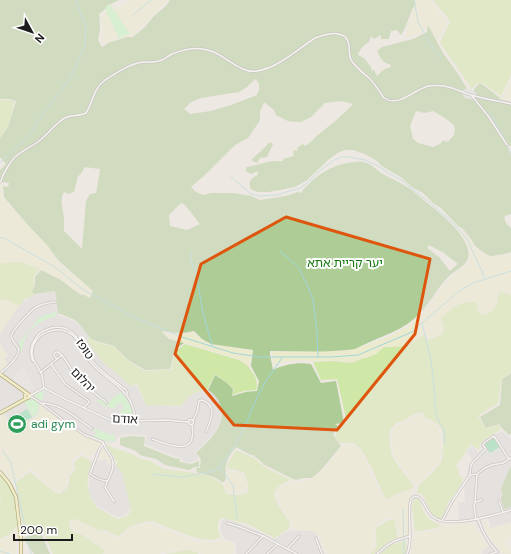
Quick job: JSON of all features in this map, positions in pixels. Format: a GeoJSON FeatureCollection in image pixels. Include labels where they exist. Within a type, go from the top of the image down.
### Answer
{"type":"FeatureCollection","features":[{"type":"Feature","properties":{"kind":"street"},"geometry":{"type":"LineString","coordinates":[[0,182],[4,173],[16,156],[40,141],[67,117],[86,113],[95,91],[102,82],[136,63],[158,62],[172,54],[193,48],[210,50],[221,55],[246,71],[252,72],[274,65],[315,38],[328,34],[338,34],[343,35],[348,42],[350,59],[373,82],[386,100],[394,102],[422,88],[439,85],[471,95],[511,104]]}},
{"type":"Feature","properties":{"kind":"street"},"geometry":{"type":"LineString","coordinates":[[471,95],[489,117],[507,145]]}},
{"type":"Feature","properties":{"kind":"street"},"geometry":{"type":"LineString","coordinates":[[55,302],[34,308],[14,330],[11,336],[19,349],[18,353],[12,362],[0,374],[74,429],[85,436],[103,442],[113,460],[113,468],[105,486],[114,502]]}},
{"type":"Feature","properties":{"kind":"street","name":"טופז"},"geometry":{"type":"LineString","coordinates":[[44,388],[40,373],[33,357],[32,351],[35,342],[46,332],[52,330],[65,331],[76,338],[93,364],[128,397],[133,409],[135,420]]}},
{"type":"Feature","properties":{"kind":"street"},"geometry":{"type":"LineString","coordinates":[[40,373],[62,355],[56,352],[54,356],[57,359]]}},
{"type":"Feature","properties":{"kind":"street","name":"יהלום"},"geometry":{"type":"LineString","coordinates":[[62,355],[79,380],[107,403]]}},
{"type":"Feature","properties":{"kind":"street"},"geometry":{"type":"LineString","coordinates":[[51,364],[65,384],[88,400],[89,402],[84,408]]}},
{"type":"Feature","properties":{"kind":"street"},"geometry":{"type":"LineString","coordinates":[[0,413],[23,400],[28,395],[44,388]]}},
{"type":"Feature","properties":{"kind":"street","name":"אודם"},"geometry":{"type":"LineString","coordinates":[[44,388],[110,420],[166,420],[188,422]]}},
{"type":"Feature","properties":{"kind":"street"},"geometry":{"type":"LineString","coordinates":[[152,439],[174,446],[184,447],[188,444],[192,439],[192,425],[198,412],[199,401],[202,400],[210,406],[212,412],[211,420],[206,432]]}},
{"type":"Feature","properties":{"kind":"street"},"geometry":{"type":"LineString","coordinates":[[41,403],[60,407],[92,429]]}},
{"type":"Feature","properties":{"kind":"street"},"geometry":{"type":"LineString","coordinates":[[188,422],[193,420]]}},
{"type":"Feature","properties":{"kind":"street"},"geometry":{"type":"LineString","coordinates":[[188,422],[192,425]]}},
{"type":"Feature","properties":{"kind":"street"},"geometry":{"type":"LineString","coordinates":[[442,521],[452,500],[470,475],[471,465],[486,449],[483,445],[484,443],[494,436],[510,459],[503,463],[485,468],[477,474],[470,475]]}},
{"type":"Feature","properties":{"kind":"street"},"geometry":{"type":"LineString","coordinates":[[103,444],[99,450],[90,474],[93,477],[107,481]]}},
{"type":"Feature","properties":{"kind":"street"},"geometry":{"type":"LineString","coordinates":[[0,472],[9,483],[16,497],[21,535],[20,554]]}},
{"type":"Feature","properties":{"kind":"street"},"geometry":{"type":"LineString","coordinates":[[477,474],[474,506],[477,519],[490,544],[497,552],[490,554]]}},
{"type":"Feature","properties":{"kind":"street"},"geometry":{"type":"LineString","coordinates":[[407,554],[409,551],[410,536],[410,504],[414,496],[418,496],[422,499],[427,510],[432,516],[442,521],[454,522],[477,519],[511,510]]}},
{"type":"Feature","properties":{"kind":"street"},"geometry":{"type":"LineString","coordinates":[[475,502],[482,500]]}},
{"type":"Feature","properties":{"kind":"street"},"geometry":{"type":"LineString","coordinates":[[499,501],[503,512]]}},
{"type":"Feature","properties":{"kind":"street"},"geometry":{"type":"LineString","coordinates":[[227,523],[263,536],[292,553],[297,554]]}},
{"type":"Feature","properties":{"kind":"street"},"geometry":{"type":"LineString","coordinates":[[246,554],[263,536]]}},
{"type":"Feature","properties":{"kind":"street"},"geometry":{"type":"LineString","coordinates":[[287,549],[299,536]]}},
{"type":"Feature","properties":{"kind":"street"},"geometry":{"type":"LineString","coordinates":[[377,554],[388,544],[410,536]]}},
{"type":"Feature","properties":{"kind":"street"},"geometry":{"type":"LineString","coordinates":[[316,538],[322,554]]}},
{"type":"Feature","properties":{"kind":"street"},"geometry":{"type":"LineString","coordinates":[[267,554],[278,544]]}},
{"type":"Feature","properties":{"kind":"highlighted area"},"geometry":{"type":"Polygon","coordinates":[[[286,217],[430,259],[415,334],[337,430],[234,425],[175,354],[201,264],[286,217]]]}},
{"type":"Feature","properties":{"kind":"shaded area"},"geometry":{"type":"Polygon","coordinates":[[[133,0],[168,0],[133,35],[103,43],[104,32],[100,17],[133,0]]]}},
{"type":"Feature","properties":{"kind":"shaded area"},"geometry":{"type":"Polygon","coordinates":[[[416,0],[431,0],[448,24],[437,41],[425,25],[423,32],[405,38],[416,0]]]}},
{"type":"Feature","properties":{"kind":"shaded area"},"geometry":{"type":"Polygon","coordinates":[[[511,79],[511,100],[502,98],[511,79]]]}},
{"type":"Feature","properties":{"kind":"shaded area"},"geometry":{"type":"Polygon","coordinates":[[[465,89],[471,89],[477,94],[474,100],[465,98],[461,92],[465,89]]]}},
{"type":"Feature","properties":{"kind":"shaded area"},"geometry":{"type":"Polygon","coordinates":[[[0,180],[3,198],[49,247],[63,267],[92,290],[89,297],[81,294],[59,278],[41,269],[21,262],[0,264],[0,180]]]}},
{"type":"Feature","properties":{"kind":"shaded area"},"geometry":{"type":"Polygon","coordinates":[[[458,229],[470,240],[473,247],[488,257],[511,254],[511,294],[503,291],[499,292],[496,300],[496,306],[493,310],[483,314],[477,311],[477,303],[474,301],[466,301],[452,307],[443,315],[441,318],[444,328],[443,332],[428,339],[423,334],[405,346],[384,346],[376,354],[363,357],[357,361],[302,360],[288,361],[274,365],[272,352],[346,351],[391,336],[408,327],[429,306],[444,285],[458,271],[467,265],[470,259],[470,250],[458,229]]]}},
{"type":"Feature","properties":{"kind":"shaded area"},"geometry":{"type":"Polygon","coordinates":[[[54,291],[58,315],[74,321],[83,328],[89,338],[87,340],[97,355],[131,386],[136,385],[146,405],[181,407],[190,396],[196,392],[206,390],[213,394],[221,407],[220,423],[214,434],[195,453],[199,458],[196,461],[182,461],[180,457],[173,456],[145,444],[147,435],[129,434],[117,437],[116,442],[106,442],[89,437],[80,433],[40,404],[39,413],[34,418],[25,422],[28,427],[16,434],[4,414],[0,415],[0,372],[8,364],[4,359],[8,355],[0,343],[0,334],[19,306],[26,300],[32,296],[54,291]]]}},
{"type":"Feature","properties":{"kind":"shaded area"},"geometry":{"type":"Polygon","coordinates":[[[4,299],[19,306],[0,334],[0,301],[4,299]]]}},
{"type":"Feature","properties":{"kind":"shaded area"},"geometry":{"type":"Polygon","coordinates":[[[161,332],[169,334],[188,334],[194,332],[195,335],[208,344],[252,351],[249,366],[239,359],[167,337],[161,332]]]}},
{"type":"Feature","properties":{"kind":"shaded area"},"geometry":{"type":"Polygon","coordinates":[[[0,343],[8,355],[4,359],[8,364],[1,372],[0,371],[0,343]]]}},
{"type":"Feature","properties":{"kind":"shaded area"},"geometry":{"type":"Polygon","coordinates":[[[23,366],[34,388],[30,393],[12,380],[23,366]]]}},
{"type":"Feature","properties":{"kind":"shaded area"},"geometry":{"type":"Polygon","coordinates":[[[40,405],[80,434],[102,443],[89,459],[82,453],[70,461],[74,468],[68,475],[65,488],[60,492],[55,491],[31,469],[13,482],[0,468],[0,416],[4,414],[16,434],[28,427],[25,422],[39,414],[40,405]]]}},
{"type":"Feature","properties":{"kind":"shaded area"},"geometry":{"type":"Polygon","coordinates":[[[419,413],[422,414],[424,420],[432,422],[438,427],[442,451],[439,462],[416,486],[394,456],[391,439],[393,430],[397,425],[408,422],[419,413]]]}},
{"type":"Feature","properties":{"kind":"shaded area"},"geometry":{"type":"Polygon","coordinates":[[[502,431],[511,439],[511,522],[491,528],[488,519],[481,520],[485,533],[501,552],[498,554],[483,554],[482,552],[489,546],[475,522],[459,522],[458,503],[465,502],[464,482],[468,468],[473,460],[466,452],[472,445],[478,452],[483,449],[480,445],[485,440],[502,431]]]}},
{"type":"Feature","properties":{"kind":"shaded area"},"geometry":{"type":"Polygon","coordinates":[[[346,444],[354,446],[361,452],[385,502],[414,489],[410,503],[410,533],[404,538],[400,538],[395,517],[383,519],[378,523],[374,535],[376,547],[374,551],[367,554],[328,554],[319,536],[315,532],[292,528],[290,520],[276,495],[278,488],[284,485],[303,482],[313,478],[327,466],[346,444]]]}},
{"type":"Feature","properties":{"kind":"shaded area"},"geometry":{"type":"Polygon","coordinates":[[[103,448],[111,459],[110,464],[107,463],[107,458],[98,458],[103,448]]]}},
{"type":"Feature","properties":{"kind":"shaded area"},"geometry":{"type":"Polygon","coordinates":[[[107,459],[106,463],[117,467],[123,474],[130,509],[125,515],[117,517],[97,506],[89,494],[90,462],[107,459]]]}},
{"type":"Feature","properties":{"kind":"shaded area"},"geometry":{"type":"Polygon","coordinates":[[[227,471],[242,473],[247,486],[246,491],[228,493],[225,484],[229,477],[227,471]]]}},
{"type":"Feature","properties":{"kind":"shaded area"},"geometry":{"type":"Polygon","coordinates":[[[226,519],[247,526],[274,539],[292,530],[312,531],[317,535],[324,554],[237,554],[235,551],[237,546],[234,542],[225,539],[220,530],[222,520],[226,519]]]}},
{"type":"Feature","properties":{"kind":"shaded area"},"geometry":{"type":"Polygon","coordinates":[[[71,520],[81,522],[99,532],[104,532],[117,538],[122,536],[129,528],[150,523],[197,542],[233,542],[235,546],[232,553],[233,554],[202,554],[190,549],[159,554],[104,554],[107,549],[75,531],[71,524],[71,520]]]}},
{"type":"Feature","properties":{"kind":"shaded area"},"geometry":{"type":"Polygon","coordinates":[[[486,521],[490,529],[511,523],[511,538],[505,541],[511,554],[503,554],[489,536],[483,522],[486,521]]]}},
{"type":"Feature","properties":{"kind":"shaded area"},"geometry":{"type":"Polygon","coordinates":[[[473,523],[487,546],[479,551],[481,554],[411,554],[414,535],[437,530],[442,526],[473,523]]]}},
{"type":"Feature","properties":{"kind":"shaded area"},"geometry":{"type":"Polygon","coordinates":[[[19,524],[20,540],[16,540],[16,554],[0,554],[0,540],[11,534],[19,524]]]}},
{"type":"Feature","properties":{"kind":"green space","name":"יער קריית אתא"},"geometry":{"type":"Polygon","coordinates":[[[0,0],[119,0],[111,4],[99,14],[100,28],[98,40],[102,47],[108,43],[127,37],[133,37],[166,6],[170,0],[414,0],[416,3],[401,35],[397,30],[391,31],[389,39],[381,39],[381,35],[374,39],[371,36],[369,42],[362,47],[358,55],[364,58],[377,76],[383,70],[391,67],[390,64],[385,63],[382,60],[377,51],[382,47],[413,39],[427,32],[428,25],[443,53],[469,92],[472,94],[479,84],[482,84],[500,98],[499,99],[511,102],[511,146],[506,145],[511,154],[511,214],[505,216],[504,218],[506,223],[511,228],[511,252],[491,256],[487,255],[475,246],[463,229],[423,193],[412,187],[402,178],[382,166],[377,161],[365,154],[353,150],[339,152],[328,160],[307,180],[295,187],[269,192],[258,192],[252,190],[250,188],[250,182],[257,176],[258,171],[251,174],[246,171],[246,167],[273,161],[283,161],[283,159],[294,156],[293,150],[297,151],[298,147],[303,144],[305,146],[309,143],[353,104],[342,101],[325,103],[311,117],[301,122],[296,122],[288,121],[276,115],[274,110],[264,102],[260,111],[259,122],[248,138],[235,145],[191,187],[196,192],[203,195],[211,193],[234,193],[251,196],[260,200],[286,196],[298,192],[301,193],[318,176],[338,165],[360,162],[366,163],[412,190],[439,212],[460,235],[468,251],[468,258],[463,265],[444,281],[415,318],[394,332],[355,349],[323,351],[270,351],[273,370],[292,364],[311,364],[321,383],[336,381],[344,423],[335,424],[338,426],[333,435],[341,446],[322,469],[312,478],[296,480],[265,465],[253,455],[236,447],[227,460],[226,478],[224,482],[222,482],[214,477],[196,471],[196,468],[200,468],[201,461],[196,453],[215,433],[220,425],[222,414],[220,403],[208,390],[215,375],[226,382],[233,389],[232,396],[257,391],[259,381],[251,366],[253,350],[211,344],[202,339],[194,331],[178,333],[161,331],[169,339],[184,343],[175,351],[170,369],[145,370],[128,360],[114,346],[93,340],[75,320],[58,314],[55,291],[34,294],[32,291],[35,285],[35,277],[41,270],[59,279],[81,295],[90,298],[93,291],[59,261],[47,245],[4,197],[3,186],[8,187],[9,183],[2,182],[0,179],[0,170],[6,164],[0,157],[0,138],[8,127],[16,101],[10,99],[0,99],[0,0]],[[255,79],[239,92],[201,98],[191,102],[184,109],[190,114],[211,111],[257,95],[259,86],[255,79]],[[416,111],[410,126],[413,139],[418,143],[433,147],[440,144],[444,140],[446,142],[449,141],[454,135],[455,129],[454,125],[433,111],[425,113],[416,111]],[[84,167],[78,176],[74,192],[68,194],[64,192],[62,202],[64,231],[82,249],[86,201],[90,194],[96,193],[100,169],[84,167]],[[181,203],[169,215],[170,226],[187,230],[200,224],[185,205],[181,203]],[[429,245],[427,248],[439,257],[450,271],[458,264],[444,253],[429,245]]]}},
{"type":"Feature","properties":{"kind":"green space"},"geometry":{"type":"Polygon","coordinates":[[[433,0],[511,0],[511,75],[501,96],[483,83],[475,84],[472,89],[440,43],[450,21],[433,0]]]}},
{"type":"Feature","properties":{"kind":"green space"},"geometry":{"type":"Polygon","coordinates":[[[110,4],[130,34],[119,38],[106,11],[106,6],[110,4]]]}},
{"type":"Feature","properties":{"kind":"green space"},"geometry":{"type":"Polygon","coordinates":[[[0,100],[14,101],[8,125],[0,137],[0,100]]]}},
{"type":"Feature","properties":{"kind":"green space"},"geometry":{"type":"Polygon","coordinates":[[[270,142],[273,144],[267,157],[260,158],[257,163],[251,160],[260,152],[270,142]]]}},
{"type":"Feature","properties":{"kind":"green space"},"geometry":{"type":"Polygon","coordinates":[[[21,262],[40,269],[34,276],[32,291],[35,295],[25,299],[19,306],[8,300],[0,300],[0,265],[3,263],[21,262]]]}},
{"type":"Feature","properties":{"kind":"green space"},"geometry":{"type":"Polygon","coordinates":[[[503,292],[511,295],[511,372],[501,379],[498,403],[478,416],[487,429],[499,425],[500,430],[485,439],[479,445],[479,450],[471,444],[456,466],[459,471],[459,475],[463,479],[459,488],[448,503],[442,519],[432,514],[423,495],[417,493],[419,485],[441,462],[443,455],[443,435],[441,428],[432,420],[425,418],[423,413],[419,412],[406,420],[396,423],[391,429],[389,438],[392,456],[414,486],[411,489],[386,500],[368,461],[360,448],[352,443],[340,443],[335,437],[339,428],[338,425],[347,423],[337,379],[321,380],[313,362],[333,361],[351,363],[376,354],[384,347],[409,344],[423,335],[428,340],[432,339],[443,333],[444,328],[441,318],[448,311],[463,303],[473,302],[477,303],[477,311],[483,315],[494,310],[499,293],[503,292]]]}},
{"type":"Feature","properties":{"kind":"green space"},"geometry":{"type":"Polygon","coordinates":[[[56,312],[56,316],[43,321],[29,332],[23,344],[22,351],[20,351],[19,343],[39,318],[56,312]]]}},
{"type":"Feature","properties":{"kind":"green space"},"geometry":{"type":"Polygon","coordinates":[[[90,338],[93,341],[114,347],[128,361],[144,371],[171,370],[173,359],[177,350],[185,344],[239,360],[248,366],[256,378],[256,390],[244,391],[232,395],[234,389],[215,374],[207,390],[192,395],[181,406],[146,405],[137,384],[131,386],[103,362],[87,340],[90,338]]]}},
{"type":"Feature","properties":{"kind":"green space"},"geometry":{"type":"Polygon","coordinates":[[[511,373],[511,433],[509,435],[500,426],[500,424],[486,428],[480,417],[500,405],[502,379],[511,373]]]}},
{"type":"Feature","properties":{"kind":"green space"},"geometry":{"type":"Polygon","coordinates":[[[44,391],[42,401],[33,396],[34,395],[44,391]]]}},
{"type":"Feature","properties":{"kind":"green space"},"geometry":{"type":"Polygon","coordinates":[[[120,392],[129,404],[133,418],[123,419],[124,415],[120,413],[121,410],[123,410],[123,404],[117,404],[115,409],[105,406],[97,401],[100,398],[107,404],[120,392]]]}},
{"type":"Feature","properties":{"kind":"green space"},"geometry":{"type":"Polygon","coordinates":[[[34,399],[39,404],[38,413],[33,417],[24,401],[34,399]]]}},
{"type":"Feature","properties":{"kind":"green space"},"geometry":{"type":"Polygon","coordinates":[[[27,409],[32,417],[24,422],[19,414],[27,409]]]}},
{"type":"Feature","properties":{"kind":"green space"},"geometry":{"type":"Polygon","coordinates":[[[95,429],[115,435],[115,441],[103,441],[93,437],[96,433],[93,430],[95,429]]]}},
{"type":"Feature","properties":{"kind":"green space"},"geometry":{"type":"Polygon","coordinates":[[[130,436],[145,437],[144,446],[180,459],[180,462],[191,464],[199,461],[199,467],[189,470],[165,465],[156,459],[140,455],[136,451],[120,445],[120,438],[130,436]]]}},
{"type":"Feature","properties":{"kind":"green space"},"geometry":{"type":"Polygon","coordinates":[[[494,438],[500,447],[490,453],[484,444],[494,438]]]}},
{"type":"Feature","properties":{"kind":"green space"},"geometry":{"type":"Polygon","coordinates":[[[106,445],[132,454],[140,459],[150,461],[164,469],[209,476],[223,485],[227,494],[237,495],[247,493],[249,488],[244,472],[227,468],[228,463],[236,450],[254,458],[268,469],[291,480],[278,487],[274,494],[277,502],[290,523],[289,529],[274,538],[248,524],[221,518],[218,522],[218,531],[221,537],[215,539],[208,540],[192,537],[150,521],[129,527],[117,536],[105,530],[100,531],[78,520],[72,519],[69,522],[74,533],[81,534],[105,550],[103,554],[53,554],[43,530],[24,536],[15,483],[30,472],[54,492],[60,494],[67,488],[70,479],[69,476],[74,472],[76,467],[73,464],[82,456],[91,462],[87,480],[90,496],[96,507],[117,519],[127,516],[131,511],[122,472],[116,466],[117,462],[106,445]]]}},
{"type":"Feature","properties":{"kind":"green space"},"geometry":{"type":"Polygon","coordinates":[[[511,467],[511,507],[504,509],[501,489],[511,467]]]}},
{"type":"Feature","properties":{"kind":"green space"},"geometry":{"type":"Polygon","coordinates":[[[0,473],[12,491],[18,524],[10,533],[0,539],[1,502],[0,473]]]}},
{"type":"Feature","properties":{"kind":"green space"},"geometry":{"type":"Polygon","coordinates":[[[417,498],[423,511],[431,521],[441,525],[436,528],[415,532],[412,506],[414,500],[417,498]]]}},
{"type":"Feature","properties":{"kind":"green space"},"geometry":{"type":"Polygon","coordinates":[[[394,519],[398,538],[389,542],[374,554],[370,554],[377,546],[376,528],[387,521],[394,519]]]}},
{"type":"Feature","properties":{"kind":"green space"},"geometry":{"type":"Polygon","coordinates":[[[40,531],[50,554],[34,554],[23,538],[40,531]]]}},
{"type":"Feature","properties":{"kind":"green space"},"geometry":{"type":"Polygon","coordinates":[[[406,540],[406,554],[380,554],[389,546],[406,540]]]}},
{"type":"Feature","properties":{"kind":"green space"},"geometry":{"type":"Polygon","coordinates":[[[187,550],[199,554],[165,554],[187,550]]]}},
{"type":"Feature","properties":{"kind":"waterway"},"geometry":{"type":"LineString","coordinates":[[0,163],[28,137],[70,78],[77,64],[85,45],[86,28],[76,0]]}},
{"type":"Feature","properties":{"kind":"waterway"},"geometry":{"type":"LineString","coordinates":[[133,15],[151,0]]}},
{"type":"Feature","properties":{"kind":"waterway"},"geometry":{"type":"LineString","coordinates":[[414,0],[418,22],[429,42],[441,58]]}},
{"type":"Feature","properties":{"kind":"waterway"},"geometry":{"type":"LineString","coordinates":[[490,113],[506,142]]}},
{"type":"Feature","properties":{"kind":"waterway"},"geometry":{"type":"LineString","coordinates":[[507,145],[511,153]]}},
{"type":"Feature","properties":{"kind":"waterway"},"geometry":{"type":"LineString","coordinates":[[231,177],[251,194],[260,196],[276,195],[300,188],[334,160],[342,157],[365,160],[403,181],[452,222],[467,239],[485,278]]}},
{"type":"Feature","properties":{"kind":"waterway"},"geometry":{"type":"LineString","coordinates":[[0,238],[4,238],[55,267],[82,289],[138,319],[182,337],[233,353],[259,357],[331,357],[358,355],[412,332],[458,292],[473,283],[511,271]]}},
{"type":"Feature","properties":{"kind":"waterway"},"geometry":{"type":"LineString","coordinates":[[191,251],[191,261],[197,276],[202,309],[212,345]]}},
{"type":"Feature","properties":{"kind":"waterway"},"geometry":{"type":"LineString","coordinates":[[280,251],[299,268],[313,300],[318,357]]}},
{"type":"Feature","properties":{"kind":"waterway"},"geometry":{"type":"LineString","coordinates":[[422,323],[431,360],[435,411],[444,430],[445,444]]}},
{"type":"Feature","properties":{"kind":"waterway"},"geometry":{"type":"LineString","coordinates":[[151,474],[181,477],[210,472],[220,468],[240,437],[264,384],[282,358]]}},
{"type":"Feature","properties":{"kind":"waterway"},"geometry":{"type":"LineString","coordinates":[[3,451],[11,463],[31,554]]}},
{"type":"Feature","properties":{"kind":"waterway"},"geometry":{"type":"LineString","coordinates":[[220,468],[233,485],[237,519]]}},
{"type":"Feature","properties":{"kind":"waterway"},"geometry":{"type":"LineString","coordinates":[[403,508],[404,554]]}},
{"type":"Feature","properties":{"kind":"waterway"},"geometry":{"type":"LineString","coordinates":[[0,551],[10,554]]}},
{"type":"Feature","properties":{"kind":"place","name":"adi gym"},"geometry":{"type":"Point","coordinates":[17,424]}}]}
